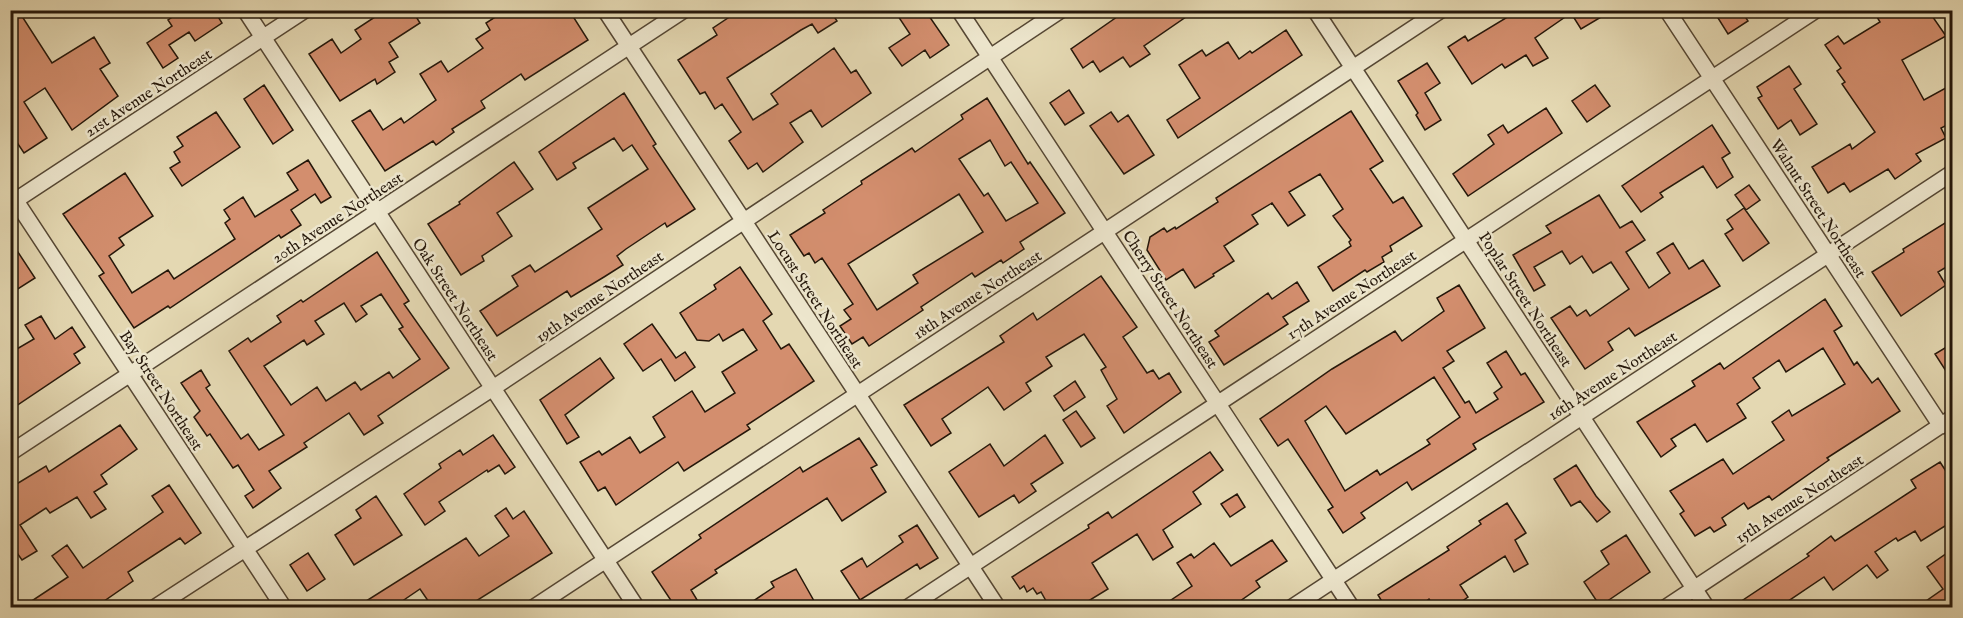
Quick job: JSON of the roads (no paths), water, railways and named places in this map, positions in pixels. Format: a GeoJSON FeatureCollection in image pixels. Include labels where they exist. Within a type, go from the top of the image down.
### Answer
{"type":"FeatureCollection","features":[{"type":"Feature","properties":{"kind":"street","name":"Oak Street Northeast"},"geometry":{"type":"LineString","coordinates":[[245,10],[638,608]]}},
{"type":"Feature","properties":{"kind":"street","name":"21st Avenue Northeast"},"geometry":{"type":"LineString","coordinates":[[12,199],[305,10]]}},
{"type":"Feature","properties":{"kind":"street","name":"Locust Street Northeast"},"geometry":{"type":"LineString","coordinates":[[605,10],[998,608]]}},
{"type":"Feature","properties":{"kind":"street","name":"20th Avenue Northeast"},"geometry":{"type":"LineString","coordinates":[[10,453],[684,10]]}},
{"type":"Feature","properties":{"kind":"street","name":"Cherry Street Northeast"},"geometry":{"type":"LineString","coordinates":[[959,10],[1352,608]]}},
{"type":"Feature","properties":{"kind":"street","name":"19th Avenue Northeast"},"geometry":{"type":"LineString","coordinates":[[154,608],[494,388],[1061,10]]}},
{"type":"Feature","properties":{"kind":"street","name":"Poplar Street Northeast"},"geometry":{"type":"LineString","coordinates":[[1315,10],[1707,608]]}},
{"type":"Feature","properties":{"kind":"street","name":"18th Avenue Northeast"},"geometry":{"type":"LineString","coordinates":[[533,608],[1442,10]]}},
{"type":"Feature","properties":{"kind":"street","name":"Walnut Street Northeast"},"geometry":{"type":"LineString","coordinates":[[1667,10],[1828,255],[1947,422]]}},
{"type":"Feature","properties":{"kind":"street","name":"17th Avenue Northeast"},"geometry":{"type":"LineString","coordinates":[[907,608],[1816,10]]}},
{"type":"Feature","properties":{"kind":"street","name":"16th Avenue Northeast"},"geometry":{"type":"LineString","coordinates":[[1291,608],[1953,173]]}},
{"type":"Feature","properties":{"kind":"street","name":"Bay Street Northeast"},"geometry":{"type":"LineString","coordinates":[[12,199],[131,374],[284,608]]}},
{"type":"Feature","properties":{"kind":"street","name":"15th Avenue Northeast"},"geometry":{"type":"LineString","coordinates":[[1665,608],[1947,422]]}}]}
